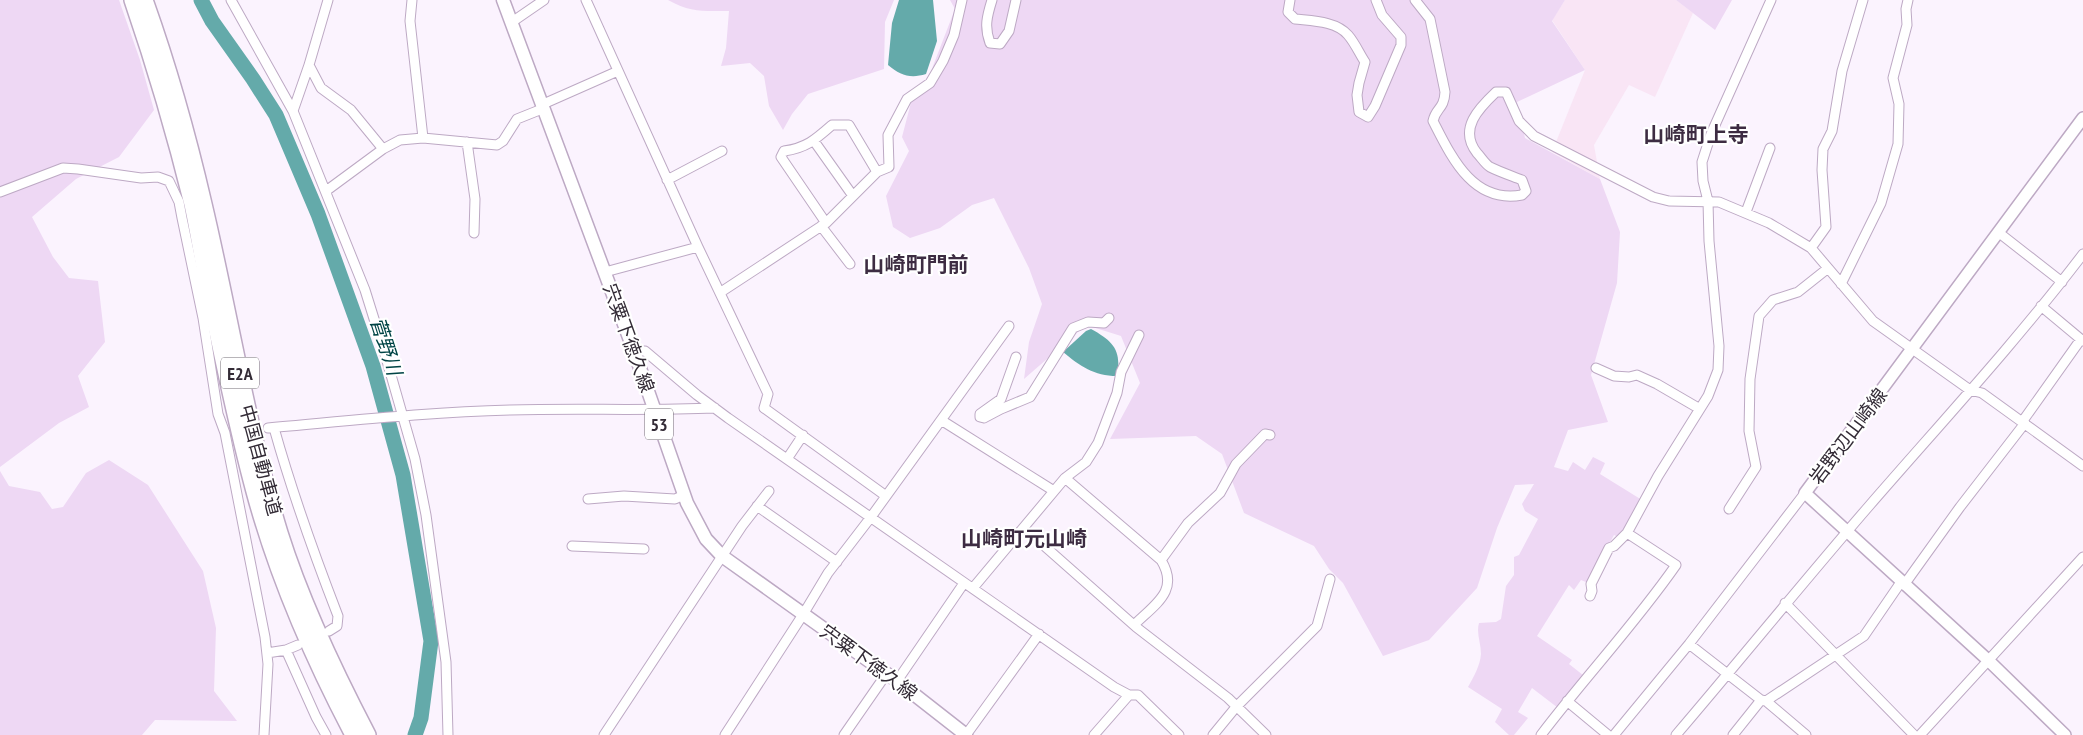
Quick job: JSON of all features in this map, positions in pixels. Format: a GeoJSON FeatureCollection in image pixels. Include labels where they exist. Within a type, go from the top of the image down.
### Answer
{"type":"FeatureCollection","features":[{"type":"Feature","properties":{"kind":"highway","name":"中国自動車道"},"geometry":{"type":"LineString","coordinates":[[132,0],[148,45],[192,206],[236,421],[256,497],[298,621],[318,667],[354,735]]}},
{"type":"Feature","properties":{"kind":"highway","name":"中国自動車道"},"geometry":{"type":"LineString","coordinates":[[145,0],[160,42],[186,130],[208,222],[249,419],[280,534],[310,616],[368,735]]}},
{"type":"Feature","properties":{"kind":"main road","name":"宍粟下徳久線"},"geometry":{"type":"LineString","coordinates":[[503,0],[541,107],[634,351],[684,495],[699,528],[714,549],[722,556],[892,677],[966,735]]}},
{"type":"Feature","properties":{"kind":"main road","name":"岩野辺山崎線"},"geometry":{"type":"LineString","coordinates":[[2065,735],[1990,661],[1902,584],[1805,494],[2083,118]]}},
{"type":"Feature","properties":{"kind":"street"},"geometry":{"type":"LineString","coordinates":[[231,0],[293,111],[326,191],[365,290],[415,459],[430,546],[446,662],[448,735]]}},
{"type":"Feature","properties":{"kind":"street"},"geometry":{"type":"LineString","coordinates":[[293,111],[328,0]]}},
{"type":"Feature","properties":{"kind":"street"},"geometry":{"type":"LineString","coordinates":[[412,0],[410,21],[423,138]]}},
{"type":"Feature","properties":{"kind":"street"},"geometry":{"type":"LineString","coordinates":[[512,22],[544,0]]}},
{"type":"Feature","properties":{"kind":"street"},"geometry":{"type":"LineString","coordinates":[[586,0],[698,247],[768,394],[764,408],[886,496]]}},
{"type":"Feature","properties":{"kind":"street"},"geometry":{"type":"LineString","coordinates":[[720,292],[824,225],[877,172],[889,167],[888,135],[907,99],[930,83],[943,61],[954,35],[962,0]]}},
{"type":"Feature","properties":{"kind":"street"},"geometry":{"type":"LineString","coordinates":[[992,0],[986,18],[986,32],[990,43],[1000,44],[1009,32],[1016,0]]}},
{"type":"Feature","properties":{"kind":"street"},"geometry":{"type":"LineString","coordinates":[[1290,0],[1288,12],[1295,19],[1319,21],[1338,27],[1348,34],[1365,62],[1358,83],[1357,95],[1360,112],[1368,118],[1401,45],[1401,37],[1382,15],[1376,0]]}},
{"type":"Feature","properties":{"kind":"street"},"geometry":{"type":"LineString","coordinates":[[1415,0],[1430,19],[1445,92],[1444,104],[1434,114],[1433,121],[1452,157],[1476,185],[1494,195],[1508,198],[1522,196],[1526,190],[1522,180],[1488,166],[1474,150],[1468,137],[1470,122],[1482,105],[1496,92],[1506,92],[1519,121],[1534,136],[1653,198],[1669,201],[1719,202],[1770,223],[1812,248],[1840,284],[1874,320],[1970,390],[1982,393],[2083,466]]}},
{"type":"Feature","properties":{"kind":"street"},"geometry":{"type":"LineString","coordinates":[[1590,596],[1592,591],[1591,584],[1609,548],[1614,546],[1627,533],[1658,476],[1708,396],[1718,370],[1719,346],[1709,249],[1708,201],[1703,181],[1702,162],[1711,134],[1771,0]]}},
{"type":"Feature","properties":{"kind":"street"},"geometry":{"type":"LineString","coordinates":[[1812,248],[1826,227],[1822,170],[1823,149],[1832,131],[1842,71],[1863,0]]}},
{"type":"Feature","properties":{"kind":"street"},"geometry":{"type":"LineString","coordinates":[[1840,284],[1881,203],[1898,144],[1900,104],[1894,78],[1906,25],[1908,0]]}},
{"type":"Feature","properties":{"kind":"street"},"geometry":{"type":"LineString","coordinates":[[309,65],[320,88],[351,110],[383,149]]}},
{"type":"Feature","properties":{"kind":"street"},"geometry":{"type":"LineString","coordinates":[[326,191],[383,149],[400,140],[423,138],[497,145],[503,141],[518,119],[618,72]]}},
{"type":"Feature","properties":{"kind":"street"},"geometry":{"type":"LineString","coordinates":[[850,264],[781,158],[784,151],[800,149],[814,141],[832,125],[849,125],[877,172]]}},
{"type":"Feature","properties":{"kind":"street"},"geometry":{"type":"LineString","coordinates":[[814,141],[853,196]]}},
{"type":"Feature","properties":{"kind":"street"},"geometry":{"type":"LineString","coordinates":[[467,142],[475,199],[474,233]]}},
{"type":"Feature","properties":{"kind":"street"},"geometry":{"type":"LineString","coordinates":[[1746,212],[1770,148]]}},
{"type":"Feature","properties":{"kind":"street"},"geometry":{"type":"LineString","coordinates":[[668,180],[722,151]]}},
{"type":"Feature","properties":{"kind":"street"},"geometry":{"type":"LineString","coordinates":[[0,192],[63,168],[141,178],[158,177],[169,181],[179,202],[203,318],[218,414],[229,433],[255,579],[268,664],[264,735]]}},
{"type":"Feature","properties":{"kind":"street"},"geometry":{"type":"LineString","coordinates":[[1998,232],[2062,282]]}},
{"type":"Feature","properties":{"kind":"street"},"geometry":{"type":"LineString","coordinates":[[604,272],[698,247]]}},
{"type":"Feature","properties":{"kind":"street"},"geometry":{"type":"LineString","coordinates":[[1676,735],[1728,675],[1785,603],[2062,282],[2083,254]]}},
{"type":"Feature","properties":{"kind":"street"},"geometry":{"type":"LineString","coordinates":[[1730,509],[1756,467],[1749,431],[1750,379],[1759,316],[1773,300],[1798,292],[1827,268]]}},
{"type":"Feature","properties":{"kind":"street"},"geometry":{"type":"LineString","coordinates":[[1733,735],[1764,701],[1864,636],[2024,422],[2082,340],[2041,306]]}},
{"type":"Feature","properties":{"kind":"street"},"geometry":{"type":"LineString","coordinates":[[1016,357],[1001,399],[980,414],[980,417],[984,418],[1030,397],[1073,328],[1088,322],[1104,323],[1109,318]]}},
{"type":"Feature","properties":{"kind":"street"},"geometry":{"type":"LineString","coordinates":[[725,735],[804,613],[828,572],[872,517],[1009,326]]}},
{"type":"Feature","properties":{"kind":"street"},"geometry":{"type":"LineString","coordinates":[[973,588],[1065,478],[1086,462],[1098,443],[1117,393],[1121,372],[1139,335]]}},
{"type":"Feature","properties":{"kind":"street"},"geometry":{"type":"LineString","coordinates":[[634,351],[645,352],[715,408],[1114,687],[1129,695],[1138,696],[1180,735]]}},
{"type":"Feature","properties":{"kind":"street"},"geometry":{"type":"LineString","coordinates":[[1596,368],[1614,376],[1630,377],[1637,375],[1657,384],[1700,409]]}},
{"type":"Feature","properties":{"kind":"street"},"geometry":{"type":"LineString","coordinates":[[330,632],[337,626],[338,616],[312,548],[271,428],[402,415],[510,410],[655,411],[715,408]]}},
{"type":"Feature","properties":{"kind":"street"},"geometry":{"type":"LineString","coordinates":[[941,420],[1054,491]]}},
{"type":"Feature","properties":{"kind":"street"},"geometry":{"type":"LineString","coordinates":[[1161,560],[1188,523],[1220,492],[1236,464],[1265,434],[1270,436]]}},
{"type":"Feature","properties":{"kind":"street"},"geometry":{"type":"LineString","coordinates":[[787,459],[803,435]]}},
{"type":"Feature","properties":{"kind":"street"},"geometry":{"type":"LineString","coordinates":[[1065,478],[1161,560],[1168,571],[1169,584],[1166,594],[1134,625]]}},
{"type":"Feature","properties":{"kind":"street"},"geometry":{"type":"LineString","coordinates":[[604,735],[722,556],[769,491]]}},
{"type":"Feature","properties":{"kind":"street"},"geometry":{"type":"LineString","coordinates":[[1614,735],[1689,644],[1805,494]]}},
{"type":"Feature","properties":{"kind":"street"},"geometry":{"type":"LineString","coordinates":[[588,499],[624,496],[676,499],[684,495]]}},
{"type":"Feature","properties":{"kind":"street"},"geometry":{"type":"LineString","coordinates":[[757,506],[837,562]]}},
{"type":"Feature","properties":{"kind":"street"},"geometry":{"type":"LineString","coordinates":[[1024,528],[1134,625],[1228,698],[1266,735]]}},
{"type":"Feature","properties":{"kind":"street"},"geometry":{"type":"LineString","coordinates":[[1541,735],[1657,592],[1676,565],[1627,533]]}},
{"type":"Feature","properties":{"kind":"street"},"geometry":{"type":"LineString","coordinates":[[572,546],[644,549]]}},
{"type":"Feature","properties":{"kind":"street"},"geometry":{"type":"LineString","coordinates":[[1920,735],[1990,661],[2083,557]]}},
{"type":"Feature","properties":{"kind":"street"},"geometry":{"type":"LineString","coordinates":[[1213,735],[1236,707],[1317,626],[1330,579]]}},
{"type":"Feature","properties":{"kind":"street"},"geometry":{"type":"LineString","coordinates":[[844,735],[892,677],[964,583]]}},
{"type":"Feature","properties":{"kind":"street"},"geometry":{"type":"LineString","coordinates":[[1785,603],[1914,735]]}},
{"type":"Feature","properties":{"kind":"street"},"geometry":{"type":"LineString","coordinates":[[966,735],[1038,634]]}},
{"type":"Feature","properties":{"kind":"street"},"geometry":{"type":"LineString","coordinates":[[1689,644],[1806,735]]}},
{"type":"Feature","properties":{"kind":"street"},"geometry":{"type":"LineString","coordinates":[[267,653],[286,650],[298,645]]}},
{"type":"Feature","properties":{"kind":"street"},"geometry":{"type":"LineString","coordinates":[[286,650],[326,735]]}},
{"type":"Feature","properties":{"kind":"street"},"geometry":{"type":"LineString","coordinates":[[1094,735],[1129,695]]}},
{"type":"Feature","properties":{"kind":"street"},"geometry":{"type":"LineString","coordinates":[[1567,701],[1608,735]]}},
{"type":"Feature","properties":{"kind":"shaded area"},"geometry":{"type":"Polygon","coordinates":[[[0,0],[119,0],[140,60],[154,110],[119,157],[76,179],[32,217],[53,257],[69,278],[98,281],[105,342],[78,376],[89,407],[59,423],[0,467],[0,0]]]}},
{"type":"Feature","properties":{"kind":"shaded area"},"geometry":{"type":"Polygon","coordinates":[[[668,0],[894,0],[885,22],[884,69],[808,94],[792,114],[783,130],[769,106],[764,76],[750,63],[721,66],[726,48],[729,11],[691,9],[668,0]]]}},
{"type":"Feature","properties":{"kind":"shaded area"},"geometry":{"type":"Polygon","coordinates":[[[950,0],[1565,0],[1552,21],[1585,70],[1517,102],[1525,138],[1600,179],[1620,232],[1617,283],[1591,375],[1608,422],[1568,430],[1554,467],[1568,471],[1573,462],[1585,470],[1593,457],[1605,463],[1600,474],[1642,500],[1620,538],[1614,535],[1588,583],[1581,580],[1574,590],[1569,585],[1537,636],[1572,660],[1569,664],[1588,679],[1562,711],[1532,688],[1518,712],[1528,718],[1514,735],[1509,735],[1495,722],[1502,709],[1468,687],[1476,671],[1481,654],[1478,631],[1479,623],[1496,622],[1501,619],[1506,586],[1514,575],[1514,557],[1519,555],[1538,519],[1525,511],[1522,504],[1534,484],[1515,485],[1497,528],[1477,588],[1429,640],[1383,656],[1343,583],[1329,569],[1314,546],[1244,513],[1222,454],[1196,436],[1110,439],[1140,383],[1121,336],[1086,325],[1024,379],[1029,342],[1042,304],[1029,268],[994,198],[972,205],[940,228],[910,238],[893,227],[886,196],[909,151],[902,137],[914,91],[927,89],[933,66],[955,9],[950,0]]]}},
{"type":"Feature","properties":{"kind":"shaded area"},"geometry":{"type":"Polygon","coordinates":[[[1565,0],[1676,0],[1693,13],[1655,97],[1629,85],[1594,145],[1600,179],[1552,152],[1585,70],[1552,20],[1565,0]]]}},
{"type":"Feature","properties":{"kind":"shaded area"},"geometry":{"type":"Polygon","coordinates":[[[1676,0],[1732,0],[1715,30],[1676,0]]]}},
{"type":"Feature","properties":{"kind":"shaded area"},"geometry":{"type":"Polygon","coordinates":[[[109,460],[148,485],[203,571],[216,628],[214,691],[237,721],[155,720],[142,735],[0,735],[0,471],[9,486],[40,492],[52,509],[63,507],[86,473],[109,460]]]}},
{"type":"Feature","properties":{"kind":"water"},"geometry":{"type":"Polygon","coordinates":[[[899,0],[933,0],[937,41],[926,74],[910,76],[888,65],[892,23],[899,0]]]}},
{"type":"Feature","properties":{"kind":"water"},"geometry":{"type":"Polygon","coordinates":[[[1091,329],[1105,338],[1114,347],[1118,359],[1117,376],[1094,372],[1075,362],[1063,352],[1086,331],[1091,329]]]}},
{"type":"Feature","properties":{"kind":"waterway","name":"菅野川"},"geometry":{"type":"LineString","coordinates":[[201,0],[212,21],[276,115],[318,214],[373,366],[403,475],[431,641],[421,718],[415,735]]}},
{"type":"Feature","properties":{"kind":"district","name":"山崎町上寺"},"geometry":{"type":"Point","coordinates":[1696,134]}},
{"type":"Feature","properties":{"kind":"district","name":"山崎町門前"},"geometry":{"type":"Point","coordinates":[916,264]}},
{"type":"Feature","properties":{"kind":"district","name":"山崎町元山崎"},"geometry":{"type":"Point","coordinates":[1024,538]}}]}
